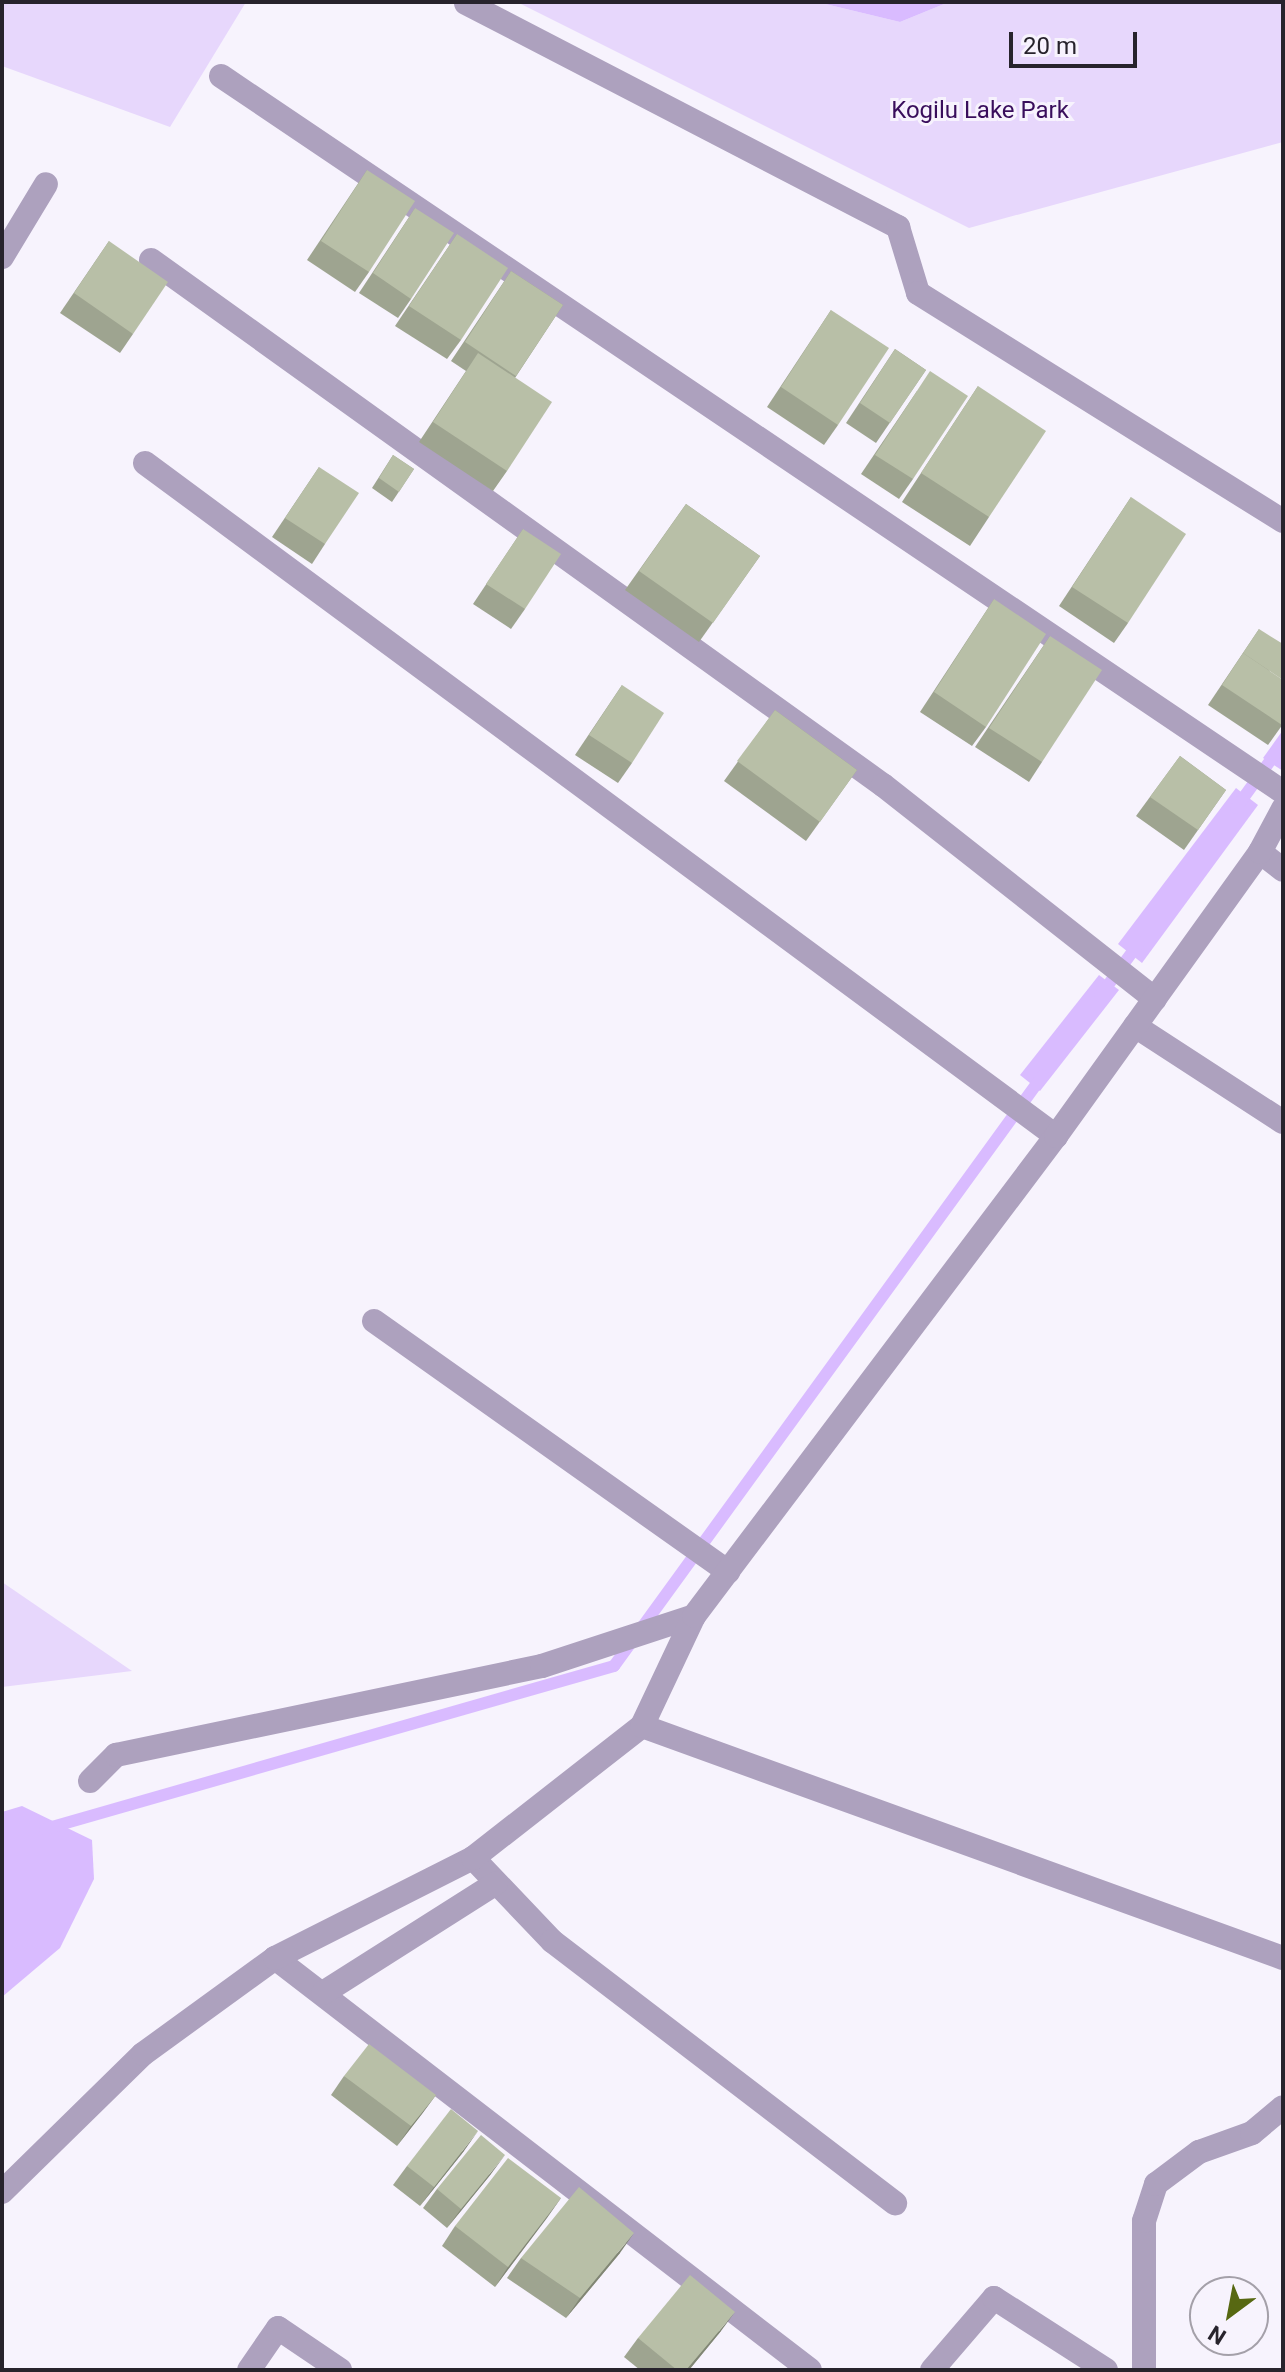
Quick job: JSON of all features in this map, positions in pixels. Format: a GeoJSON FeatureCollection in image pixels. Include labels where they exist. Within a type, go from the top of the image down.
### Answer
{"type":"FeatureCollection","features":[{"type":"Feature","properties":{"kind":"street"},"geometry":{"type":"LineString","coordinates":[[466,3],[898,227],[918,293],[1283,521]]}},
{"type":"Feature","properties":{"kind":"street"},"geometry":{"type":"LineString","coordinates":[[221,76],[1283,792]]}},
{"type":"Feature","properties":{"kind":"street"},"geometry":{"type":"LineString","coordinates":[[2,257],[46,184]]}},
{"type":"Feature","properties":{"kind":"street"},"geometry":{"type":"LineString","coordinates":[[151,260],[883,785],[1155,999]]}},
{"type":"Feature","properties":{"kind":"street"},"geometry":{"type":"LineString","coordinates":[[145,463],[1056,1136]]}},
{"type":"Feature","properties":{"kind":"street"},"geometry":{"type":"LineString","coordinates":[[2,2192],[143,2054],[275,1958],[473,1858],[642,1726],[694,1616],[1056,1136],[1260,852],[1283,809]]}},
{"type":"Feature","properties":{"kind":"street"},"geometry":{"type":"LineString","coordinates":[[1260,852],[1283,870]]}},
{"type":"Feature","properties":{"kind":"street"},"geometry":{"type":"LineString","coordinates":[[1135,1026],[1283,1122]]}},
{"type":"Feature","properties":{"kind":"street"},"geometry":{"type":"LineString","coordinates":[[374,1321],[728,1572]]}},
{"type":"Feature","properties":{"kind":"street"},"geometry":{"type":"LineString","coordinates":[[90,1781],[116,1755],[542,1666],[694,1616]]}},
{"type":"Feature","properties":{"kind":"street"},"geometry":{"type":"LineString","coordinates":[[642,1726],[1283,1958]]}},
{"type":"Feature","properties":{"kind":"street"},"geometry":{"type":"LineString","coordinates":[[473,1858],[552,1941],[895,2203]]}},
{"type":"Feature","properties":{"kind":"street"},"geometry":{"type":"LineString","coordinates":[[323,1993],[496,1883]]}},
{"type":"Feature","properties":{"kind":"street"},"geometry":{"type":"LineString","coordinates":[[275,1958],[810,2370]]}},
{"type":"Feature","properties":{"kind":"street"},"geometry":{"type":"LineString","coordinates":[[1144,2370],[1144,2221],[1156,2184],[1199,2152],[1252,2133],[1283,2107]]}},
{"type":"Feature","properties":{"kind":"street"},"geometry":{"type":"LineString","coordinates":[[932,2370],[994,2298],[1106,2370]]}},
{"type":"Feature","properties":{"kind":"street"},"geometry":{"type":"LineString","coordinates":[[249,2370],[278,2328],[340,2370]]}},
{"type":"Feature","properties":{"kind":"green space"},"geometry":{"type":"Polygon","coordinates":[[[2,2],[246,2],[170,127],[2,66],[2,2]]]}},
{"type":"Feature","properties":{"kind":"green space","name":"Kogilu Lake Park"},"geometry":{"type":"Polygon","coordinates":[[[517,2],[817,2],[900,22],[949,2],[1283,2],[1283,142],[969,228],[517,2]]]}},
{"type":"Feature","properties":{"kind":"green space"},"geometry":{"type":"Polygon","coordinates":[[[2,1582],[132,1671],[2,1687],[2,1582]]]}},
{"type":"Feature","properties":{"kind":"shaded area"},"geometry":{"type":"Polygon","coordinates":[[[817,2],[949,2],[900,22],[817,2]]]}},
{"type":"Feature","properties":{"kind":"shaded area"},"geometry":{"type":"Polygon","coordinates":[[[1283,730],[1283,771],[1263,758],[1283,730]]]}},
{"type":"Feature","properties":{"kind":"shaded area"},"geometry":{"type":"Polygon","coordinates":[[[1236,788],[1258,805],[1142,963],[1118,944],[1236,788]]]}},
{"type":"Feature","properties":{"kind":"shaded area"},"geometry":{"type":"Polygon","coordinates":[[[1099,975],[1119,990],[1040,1091],[1020,1075],[1099,975]]]}},
{"type":"Feature","properties":{"kind":"shaded area"},"geometry":{"type":"Polygon","coordinates":[[[22,1806],[92,1840],[94,1879],[60,1948],[2,1997],[2,1812],[22,1806]]]}},
{"type":"Feature","properties":{"kind":"building"},"geometry":{"type":"Polygon","coordinates":[[[367,170],[415,201],[369,272],[321,241],[367,170]]]}},
{"type":"Feature","properties":{"kind":"building"},"geometry":{"type":"Polygon","coordinates":[[[415,208],[454,233],[411,299],[373,273],[415,208]]]}},
{"type":"Feature","properties":{"kind":"building"},"geometry":{"type":"Polygon","coordinates":[[[457,234],[508,268],[461,340],[409,306],[457,234]]]}},
{"type":"Feature","properties":{"kind":"building"},"geometry":{"type":"Polygon","coordinates":[[[109,241],[168,282],[133,334],[74,293],[109,241]]]}},
{"type":"Feature","properties":{"kind":"building"},"geometry":{"type":"Polygon","coordinates":[[[511,271],[563,305],[516,376],[465,342],[511,271]]]}},
{"type":"Feature","properties":{"kind":"building"},"geometry":{"type":"Polygon","coordinates":[[[831,310],[889,348],[838,425],[781,387],[831,310]]]}},
{"type":"Feature","properties":{"kind":"building"},"geometry":{"type":"Polygon","coordinates":[[[895,349],[926,370],[890,423],[860,403],[895,349]]]}},
{"type":"Feature","properties":{"kind":"building"},"geometry":{"type":"Polygon","coordinates":[[[478,353],[552,402],[507,471],[433,422],[478,353]]]}},
{"type":"Feature","properties":{"kind":"building"},"geometry":{"type":"Polygon","coordinates":[[[930,371],[968,396],[913,479],[875,455],[930,371]]]}},
{"type":"Feature","properties":{"kind":"building"},"geometry":{"type":"Polygon","coordinates":[[[978,386],[1046,431],[989,517],[921,473],[978,386]]]}},
{"type":"Feature","properties":{"kind":"building"},"geometry":{"type":"Polygon","coordinates":[[[393,455],[414,469],[399,492],[379,478],[393,455]]]}},
{"type":"Feature","properties":{"kind":"building"},"geometry":{"type":"Polygon","coordinates":[[[319,467],[359,493],[325,544],[285,518],[319,467]]]}},
{"type":"Feature","properties":{"kind":"building"},"geometry":{"type":"Polygon","coordinates":[[[1131,497],[1186,534],[1128,623],[1072,587],[1131,497]]]}},
{"type":"Feature","properties":{"kind":"building"},"geometry":{"type":"Polygon","coordinates":[[[686,504],[760,556],[713,623],[639,571],[686,504]]]}},
{"type":"Feature","properties":{"kind":"building"},"geometry":{"type":"Polygon","coordinates":[[[523,529],[561,554],[525,609],[486,584],[523,529]]]}},
{"type":"Feature","properties":{"kind":"building"},"geometry":{"type":"Polygon","coordinates":[[[994,599],[1046,634],[986,727],[934,692],[994,599]]]}},
{"type":"Feature","properties":{"kind":"building"},"geometry":{"type":"Polygon","coordinates":[[[1259,629],[1283,644],[1283,680],[1243,653],[1259,629]]]}},
{"type":"Feature","properties":{"kind":"building"},"geometry":{"type":"Polygon","coordinates":[[[1050,636],[1102,670],[1042,762],[989,728],[1050,636]]]}},
{"type":"Feature","properties":{"kind":"building"},"geometry":{"type":"Polygon","coordinates":[[[1243,653],[1283,680],[1282,725],[1222,685],[1243,653]]]}},
{"type":"Feature","properties":{"kind":"building"},"geometry":{"type":"Polygon","coordinates":[[[622,685],[664,713],[632,763],[589,735],[622,685]]]}},
{"type":"Feature","properties":{"kind":"building"},"geometry":{"type":"Polygon","coordinates":[[[775,710],[857,770],[820,822],[737,761],[775,710]]]}},
{"type":"Feature","properties":{"kind":"building"},"geometry":{"type":"Polygon","coordinates":[[[1180,756],[1226,790],[1198,830],[1150,797],[1180,756]]]}},
{"type":"Feature","properties":{"kind":"building"},"geometry":{"type":"Polygon","coordinates":[[[369,2044],[436,2095],[411,2126],[344,2076],[369,2044]]]}},
{"type":"Feature","properties":{"kind":"building"},"geometry":{"type":"Polygon","coordinates":[[[451,2109],[478,2131],[434,2187],[407,2166],[451,2109]]]}},
{"type":"Feature","properties":{"kind":"building"},"geometry":{"type":"Polygon","coordinates":[[[481,2135],[505,2155],[461,2209],[437,2189],[481,2135]]]}},
{"type":"Feature","properties":{"kind":"building"},"geometry":{"type":"Polygon","coordinates":[[[508,2158],[561,2198],[508,2267],[455,2226],[508,2158]]]}},
{"type":"Feature","properties":{"kind":"building"},"geometry":{"type":"Polygon","coordinates":[[[579,2187],[634,2233],[580,2298],[521,2258],[579,2187]]]}},
{"type":"Feature","properties":{"kind":"building"},"geometry":{"type":"Polygon","coordinates":[[[690,2275],[735,2312],[686,2370],[677,2370],[638,2338],[690,2275]]]}},
{"type":"Feature","properties":{"kind":"waterway"},"geometry":{"type":"LineString","coordinates":[[1236,808],[1283,743]]}},
{"type":"Feature","properties":{"kind":"waterway"},"geometry":{"type":"LineString","coordinates":[[1100,996],[1139,943]]}},
{"type":"Feature","properties":{"kind":"waterway"},"geometry":{"type":"LineString","coordinates":[[45,1829],[614,1666],[1043,1075]]}}]}
